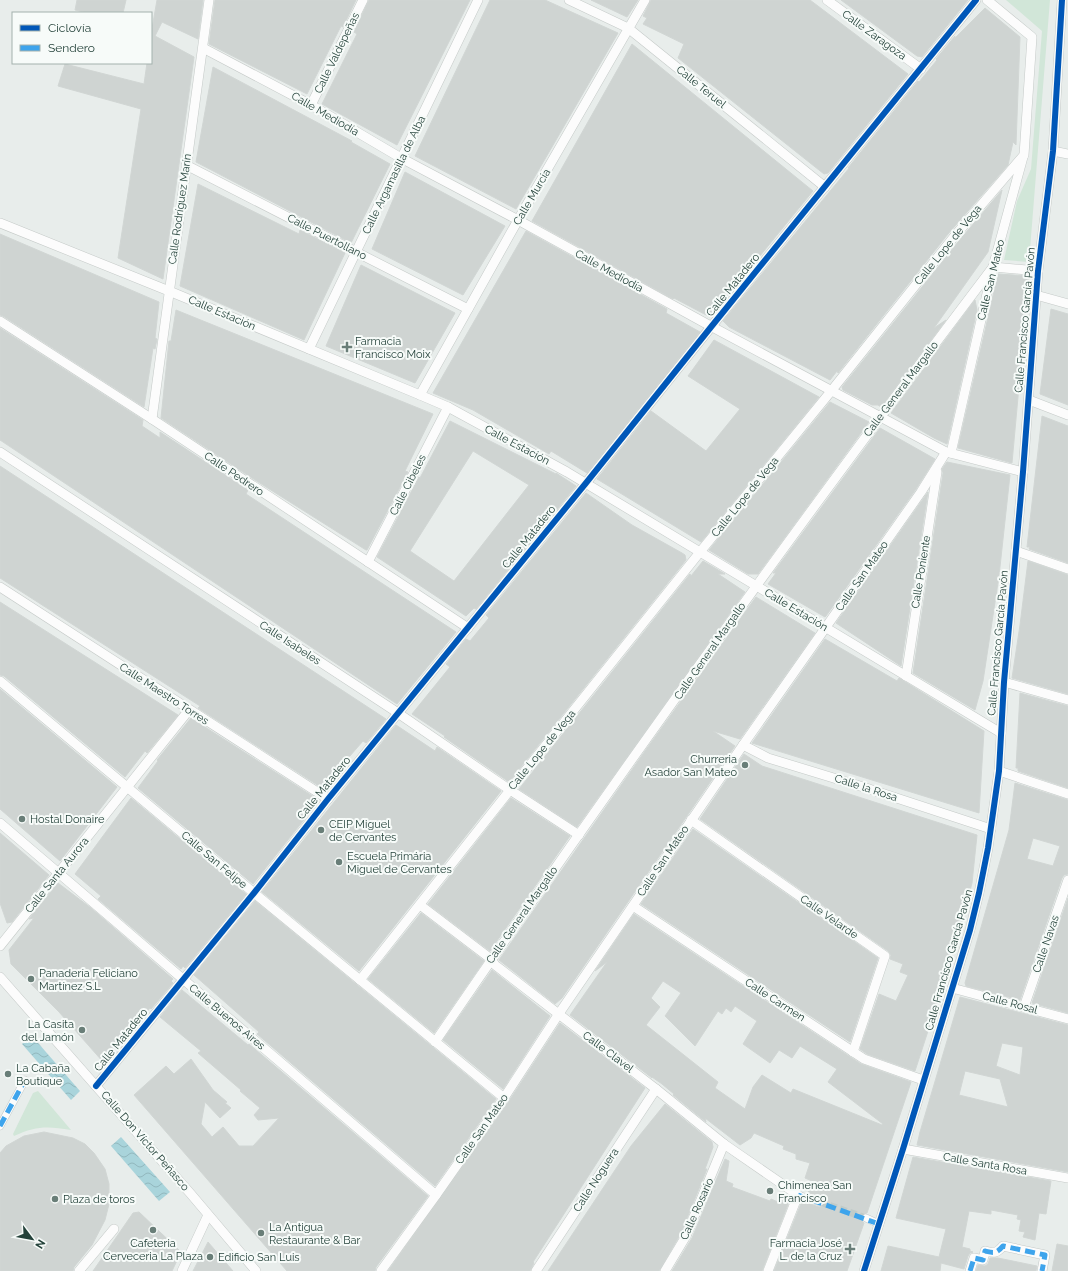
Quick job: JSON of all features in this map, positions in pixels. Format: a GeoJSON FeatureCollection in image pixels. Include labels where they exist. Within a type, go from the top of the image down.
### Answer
{"type":"FeatureCollection","features":[{"type":"Feature","properties":{"kind":"street","name":"Calle Rodríguez Marín"},"geometry":{"type":"LineString","coordinates":[[152,419],[209,0]]}},
{"type":"Feature","properties":{"kind":"street","name":"Calle Valdepeñas"},"geometry":{"type":"LineString","coordinates":[[310,105],[363,0]]}},
{"type":"Feature","properties":{"kind":"street","name":"Calle Argamasilla de Alba"},"geometry":{"type":"LineString","coordinates":[[309,349],[478,0]]}},
{"type":"Feature","properties":{"kind":"street","name":"Calle Teruel"},"geometry":{"type":"LineString","coordinates":[[569,0],[628,28],[825,187]]}},
{"type":"Feature","properties":{"kind":"street","name":"Calle Murcia"},"geometry":{"type":"LineString","coordinates":[[420,395],[518,220],[645,0]]}},
{"type":"Feature","properties":{"kind":"street","name":"Calle Zaragoza"},"geometry":{"type":"LineString","coordinates":[[827,0],[921,69]]}},
{"type":"Feature","properties":{"kind":"street","name":"Calle Matadero"},"geometry":{"type":"LineString","coordinates":[[96,1086],[254,893],[328,799],[586,483],[976,0]]}},
{"type":"Feature","properties":{"kind":"street"},"geometry":{"type":"LineString","coordinates":[[987,0],[1032,37],[1024,155]]}},
{"type":"Feature","properties":{"kind":"street","name":"Calle Francisco García Pavón"},"geometry":{"type":"LineString","coordinates":[[864,1271],[970,930],[980,893],[988,848],[999,771],[1004,682],[1029,400],[1038,271],[1052,150],[1062,0]]}},
{"type":"Feature","properties":{"kind":"street","name":"Calle Mediodía"},"geometry":{"type":"LineString","coordinates":[[203,48],[310,105],[401,158],[518,220],[711,327],[948,453],[1023,472]]}},
{"type":"Feature","properties":{"kind":"street"},"geometry":{"type":"LineString","coordinates":[[1052,150],[1068,154]]}},
{"type":"Feature","properties":{"kind":"street","name":"Calle San Mateo"},"geometry":{"type":"LineString","coordinates":[[381,1271],[504,1098],[558,1015],[743,745],[948,453],[993,266],[1024,155]]}},
{"type":"Feature","properties":{"kind":"street","name":"Calle Lope de Vega"},"geometry":{"type":"LineString","coordinates":[[360,980],[700,552],[953,238],[1024,155]]}},
{"type":"Feature","properties":{"kind":"street","name":"Calle Puertollano"},"geometry":{"type":"LineString","coordinates":[[186,165],[468,308]]}},
{"type":"Feature","properties":{"kind":"street","name":"Calle Estación"},"geometry":{"type":"LineString","coordinates":[[0,223],[170,291],[448,407],[586,483],[1001,733]]}},
{"type":"Feature","properties":{"kind":"street"},"geometry":{"type":"LineString","coordinates":[[993,266],[1038,271]]}},
{"type":"Feature","properties":{"kind":"street","name":"Calle General Margallo"},"geometry":{"type":"LineString","coordinates":[[435,1042],[491,959],[756,586],[880,416],[993,266]]}},
{"type":"Feature","properties":{"kind":"street"},"geometry":{"type":"LineString","coordinates":[[1036,295],[1068,304]]}},
{"type":"Feature","properties":{"kind":"street","name":"Calle Pedrero"},"geometry":{"type":"LineString","coordinates":[[0,321],[152,419],[468,628]]}},
{"type":"Feature","properties":{"kind":"street"},"geometry":{"type":"LineString","coordinates":[[1029,400],[1068,415]]}},
{"type":"Feature","properties":{"kind":"street","name":"Calle Cibeles"},"geometry":{"type":"LineString","coordinates":[[368,562],[448,407]]}},
{"type":"Feature","properties":{"kind":"street","name":"Calle Isabeles"},"geometry":{"type":"LineString","coordinates":[[0,452],[579,835]]}},
{"type":"Feature","properties":{"kind":"street","name":"Calle Poniente"},"geometry":{"type":"LineString","coordinates":[[906,676],[937,468]]}},
{"type":"Feature","properties":{"kind":"street"},"geometry":{"type":"LineString","coordinates":[[1016,551],[1068,569]]}},
{"type":"Feature","properties":{"kind":"street","name":"Calle Maestro Torres"},"geometry":{"type":"LineString","coordinates":[[0,587],[328,799]]}},
{"type":"Feature","properties":{"kind":"street","name":"Calle San Felipe"},"geometry":{"type":"LineString","coordinates":[[0,681],[254,893],[504,1098]]}},
{"type":"Feature","properties":{"kind":"street"},"geometry":{"type":"LineString","coordinates":[[1004,682],[1068,700]]}},
{"type":"Feature","properties":{"kind":"street","name":"Calle Santa Aurora"},"geometry":{"type":"LineString","coordinates":[[0,946],[189,710]]}},
{"type":"Feature","properties":{"kind":"street","name":"Calle la Rosa"},"geometry":{"type":"LineString","coordinates":[[743,745],[768,758],[991,828]]}},
{"type":"Feature","properties":{"kind":"street"},"geometry":{"type":"LineString","coordinates":[[999,771],[1068,794]]}},
{"type":"Feature","properties":{"kind":"street","name":"Calle Velarde"},"geometry":{"type":"LineString","coordinates":[[692,820],[885,956],[853,1052]]}},
{"type":"Feature","properties":{"kind":"street","name":"Calle Buenos Aires"},"geometry":{"type":"LineString","coordinates":[[0,823],[436,1195]]}},
{"type":"Feature","properties":{"kind":"street","name":"Calle Navas"},"geometry":{"type":"LineString","coordinates":[[1024,1007],[1068,880]]}},
{"type":"Feature","properties":{"kind":"street","name":"Calle Clavel"},"geometry":{"type":"LineString","coordinates":[[420,905],[491,959],[495,964],[558,1015],[656,1089],[724,1144],[798,1195]]}},
{"type":"Feature","properties":{"kind":"street","name":"Calle Carmen"},"geometry":{"type":"LineString","coordinates":[[633,906],[864,1059],[923,1080]]}},
{"type":"Feature","properties":{"kind":"street","name":"Calle Don Víctor Peñasco"},"geometry":{"type":"LineString","coordinates":[[0,977],[256,1271]]}},
{"type":"Feature","properties":{"kind":"street","name":"Calle Rosal"},"geometry":{"type":"LineString","coordinates":[[952,988],[1068,1019]]}},
{"type":"Feature","properties":{"kind":"street"},"geometry":{"type":"LineString","coordinates":[[0,1126],[25,1080]]}},
{"type":"Feature","properties":{"kind":"street","name":"Calle Noguera"},"geometry":{"type":"LineString","coordinates":[[536,1271],[656,1089]]}},
{"type":"Feature","properties":{"kind":"street","name":"Calle Rosario"},"geometry":{"type":"LineString","coordinates":[[664,1271],[686,1236],[724,1144]]}},
{"type":"Feature","properties":{"kind":"street","name":"Calle Santa Rosa"},"geometry":{"type":"LineString","coordinates":[[903,1149],[1068,1178]]}},
{"type":"Feature","properties":{"kind":"street"},"geometry":{"type":"LineString","coordinates":[[768,1271],[798,1195],[820,1202]]}},
{"type":"Feature","properties":{"kind":"street"},"geometry":{"type":"LineString","coordinates":[[182,1271],[208,1215]]}},
{"type":"Feature","properties":{"kind":"street"},"geometry":{"type":"LineString","coordinates":[[866,1218],[879,1224]]}},
{"type":"Feature","properties":{"kind":"street"},"geometry":{"type":"LineString","coordinates":[[79,1271],[114,1229]]}},
{"type":"Feature","properties":{"kind":"street"},"geometry":{"type":"LineString","coordinates":[[970,1271],[974,1258],[983,1260],[985,1251],[994,1253],[1003,1246],[1045,1255],[1042,1271]]}},
{"type":"Feature","properties":{"kind":"green space"},"geometry":{"type":"Polygon","coordinates":[[[1006,0],[1050,0],[1029,262],[1004,260],[1017,201],[1031,169],[1042,31],[1006,0]]]}},
{"type":"Feature","properties":{"kind":"green space"},"geometry":{"type":"Polygon","coordinates":[[[38,1091],[71,1130],[42,1128],[29,1130],[14,1136],[13,1134],[33,1093],[38,1091]]]}},
{"type":"Feature","properties":{"kind":"water"},"geometry":{"type":"Polygon","coordinates":[[[32,1036],[80,1091],[71,1100],[22,1044],[32,1036]]]}},
{"type":"Feature","properties":{"kind":"water"},"geometry":{"type":"Polygon","coordinates":[[[121,1137],[170,1192],[159,1201],[111,1146],[121,1137]]]}},
{"type":"Feature","properties":{"kind":"building"},"geometry":{"type":"Polygon","coordinates":[[[77,0],[126,0],[123,12],[84,12],[75,10],[77,0]]]}},
{"type":"Feature","properties":{"kind":"building"},"geometry":{"type":"Polygon","coordinates":[[[157,0],[203,0],[198,39],[162,22],[155,36],[194,57],[163,279],[118,258],[141,109],[58,86],[65,64],[144,84],[147,64],[152,64],[152,28],[157,0]]]}},
{"type":"Feature","properties":{"kind":"building"},"geometry":{"type":"Polygon","coordinates":[[[215,0],[356,0],[343,27],[341,26],[307,94],[209,44],[215,0]]]}},
{"type":"Feature","properties":{"kind":"building"},"geometry":{"type":"Polygon","coordinates":[[[369,0],[470,0],[397,145],[322,104],[357,34],[354,32],[369,0]]]}},
{"type":"Feature","properties":{"kind":"building"},"geometry":{"type":"Polygon","coordinates":[[[490,0],[545,0],[618,33],[516,209],[415,156],[490,0]]]}},
{"type":"Feature","properties":{"kind":"building"},"geometry":{"type":"Polygon","coordinates":[[[591,0],[638,0],[627,17],[591,0]]]}},
{"type":"Feature","properties":{"kind":"building"},"geometry":{"type":"Polygon","coordinates":[[[651,0],[810,0],[908,74],[828,173],[824,174],[678,58],[684,44],[643,24],[647,18],[643,16],[651,0]]]}},
{"type":"Feature","properties":{"kind":"building"},"geometry":{"type":"Polygon","coordinates":[[[841,0],[968,0],[922,57],[917,56],[841,0]]]}},
{"type":"Feature","properties":{"kind":"building"},"geometry":{"type":"Polygon","coordinates":[[[985,8],[1020,37],[1016,145],[1013,142],[1008,165],[948,234],[838,373],[837,371],[830,380],[729,327],[723,321],[850,167],[848,168],[955,36],[954,39],[985,8]]]}},
{"type":"Feature","properties":{"kind":"building"},"geometry":{"type":"Polygon","coordinates":[[[632,44],[813,191],[710,317],[674,298],[673,299],[532,221],[632,44]]]}},
{"type":"Feature","properties":{"kind":"building"},"geometry":{"type":"Polygon","coordinates":[[[213,67],[352,141],[351,142],[390,164],[351,243],[196,162],[213,67]]]}},
{"type":"Feature","properties":{"kind":"building"},"geometry":{"type":"Polygon","coordinates":[[[405,172],[505,226],[463,295],[372,249],[405,172]]]}},
{"type":"Feature","properties":{"kind":"building"},"geometry":{"type":"Polygon","coordinates":[[[198,184],[299,234],[300,230],[345,253],[304,340],[180,286],[198,184]]]}},
{"type":"Feature","properties":{"kind":"building"},"geometry":{"type":"Polygon","coordinates":[[[1002,190],[988,252],[934,328],[946,320],[881,407],[878,405],[872,405],[843,390],[842,387],[958,242],[1002,190]]]}},
{"type":"Feature","properties":{"kind":"building"},"geometry":{"type":"Polygon","coordinates":[[[526,231],[667,309],[666,313],[700,332],[587,473],[551,451],[549,454],[473,410],[433,393],[526,231]]]}},
{"type":"Feature","properties":{"kind":"building"},"geometry":{"type":"Polygon","coordinates":[[[0,234],[159,302],[155,338],[157,339],[155,349],[153,348],[144,407],[0,315],[0,234]]]}},
{"type":"Feature","properties":{"kind":"building"},"geometry":{"type":"Polygon","coordinates":[[[361,265],[455,313],[415,383],[326,346],[361,265]]]}},
{"type":"Feature","properties":{"kind":"building"},"geometry":{"type":"Polygon","coordinates":[[[998,274],[1029,276],[1012,463],[958,448],[998,274]]]}},
{"type":"Feature","properties":{"kind":"building"},"geometry":{"type":"Polygon","coordinates":[[[975,300],[977,310],[947,444],[891,413],[975,300]]]}},
{"type":"Feature","properties":{"kind":"building"},"geometry":{"type":"Polygon","coordinates":[[[1051,309],[1068,314],[1068,405],[1040,394],[1051,309]]]}},
{"type":"Feature","properties":{"kind":"building"},"geometry":{"type":"Polygon","coordinates":[[[176,310],[433,414],[405,471],[408,472],[367,550],[255,480],[161,418],[169,341],[171,341],[176,310]]]}},
{"type":"Feature","properties":{"kind":"building"},"geometry":{"type":"Polygon","coordinates":[[[0,328],[143,420],[142,426],[160,438],[160,432],[248,490],[246,494],[456,632],[397,704],[0,440],[0,328]]]}},
{"type":"Feature","properties":{"kind":"building"},"geometry":{"type":"Polygon","coordinates":[[[714,340],[819,397],[701,542],[597,479],[651,411],[706,451],[740,409],[688,376],[714,340]]]}},
{"type":"Feature","properties":{"kind":"building"},"geometry":{"type":"Polygon","coordinates":[[[830,402],[869,422],[758,574],[748,574],[709,550],[830,402]]]}},
{"type":"Feature","properties":{"kind":"building"},"geometry":{"type":"Polygon","coordinates":[[[1042,416],[1068,426],[1068,563],[1027,547],[1042,416]]]}},
{"type":"Feature","properties":{"kind":"building"},"geometry":{"type":"Polygon","coordinates":[[[450,421],[556,473],[576,486],[476,609],[474,608],[466,616],[377,557],[419,477],[420,478],[450,421]],[[473,451],[410,551],[454,581],[529,485],[473,451]]]}},
{"type":"Feature","properties":{"kind":"building"},"geometry":{"type":"Polygon","coordinates":[[[880,428],[935,459],[916,489],[825,617],[768,584],[776,573],[773,573],[880,428]]]}},
{"type":"Feature","properties":{"kind":"building"},"geometry":{"type":"Polygon","coordinates":[[[947,462],[1010,475],[999,576],[983,681],[975,710],[913,673],[943,473],[942,469],[947,462]]]}},
{"type":"Feature","properties":{"kind":"building"},"geometry":{"type":"Polygon","coordinates":[[[0,466],[386,719],[366,743],[363,741],[322,788],[198,708],[200,706],[0,578],[0,466]]]}},
{"type":"Feature","properties":{"kind":"building"},"geometry":{"type":"Polygon","coordinates":[[[928,492],[901,666],[836,623],[928,492]]]}},
{"type":"Feature","properties":{"kind":"building"},"geometry":{"type":"Polygon","coordinates":[[[586,493],[632,525],[685,555],[686,560],[509,782],[412,714],[450,667],[446,664],[466,639],[470,641],[489,618],[486,615],[586,493]]]}},
{"type":"Feature","properties":{"kind":"building"},"geometry":{"type":"Polygon","coordinates":[[[703,561],[725,574],[718,574],[745,592],[577,827],[519,789],[690,574],[691,576],[703,561]]]}},
{"type":"Feature","properties":{"kind":"building"},"geometry":{"type":"Polygon","coordinates":[[[1028,561],[1068,575],[1068,694],[1012,678],[1028,561]]]}},
{"type":"Feature","properties":{"kind":"building"},"geometry":{"type":"Polygon","coordinates":[[[756,597],[815,633],[740,739],[713,731],[735,746],[562,998],[555,1004],[499,960],[645,751],[756,597]]]}},
{"type":"Feature","properties":{"kind":"building"},"geometry":{"type":"Polygon","coordinates":[[[0,602],[178,715],[147,753],[145,751],[125,777],[4,676],[0,675],[0,602]]]}},
{"type":"Feature","properties":{"kind":"building"},"geometry":{"type":"Polygon","coordinates":[[[825,639],[897,681],[899,678],[984,731],[979,813],[752,743],[825,639]]]}},
{"type":"Feature","properties":{"kind":"building"},"geometry":{"type":"Polygon","coordinates":[[[0,689],[117,787],[60,861],[0,809],[0,689]]]}},
{"type":"Feature","properties":{"kind":"building"},"geometry":{"type":"Polygon","coordinates":[[[1020,693],[1068,706],[1068,788],[1018,771],[1018,768],[1016,768],[1020,693]]]}},
{"type":"Feature","properties":{"kind":"building"},"geometry":{"type":"Polygon","coordinates":[[[191,718],[314,797],[312,799],[318,802],[253,884],[138,788],[158,761],[157,760],[191,718]]]}},
{"type":"Feature","properties":{"kind":"building"},"geometry":{"type":"Polygon","coordinates":[[[396,725],[435,751],[437,747],[501,791],[359,971],[262,892],[396,725]]]}},
{"type":"Feature","properties":{"kind":"building"},"geometry":{"type":"Polygon","coordinates":[[[744,754],[762,766],[977,835],[972,883],[956,945],[915,1071],[867,1054],[860,1049],[879,994],[896,1001],[908,975],[900,972],[903,964],[890,959],[891,955],[888,951],[700,819],[744,754]]]}},
{"type":"Feature","properties":{"kind":"building"},"geometry":{"type":"Polygon","coordinates":[[[1015,783],[1068,800],[1068,874],[1064,875],[1062,878],[1020,1000],[966,986],[965,983],[1009,830],[1015,783]],[[1033,838],[1027,859],[1053,866],[1060,846],[1033,838]]]}},
{"type":"Feature","properties":{"kind":"building"},"geometry":{"type":"Polygon","coordinates":[[[131,798],[246,894],[185,968],[183,966],[181,969],[98,899],[101,896],[75,874],[131,798]]]}},
{"type":"Feature","properties":{"kind":"building"},"geometry":{"type":"Polygon","coordinates":[[[511,798],[570,836],[490,951],[428,904],[511,798]]]}},
{"type":"Feature","properties":{"kind":"building"},"geometry":{"type":"Polygon","coordinates":[[[693,829],[878,958],[850,1042],[641,904],[693,829]]]}},
{"type":"Feature","properties":{"kind":"building"},"geometry":{"type":"Polygon","coordinates":[[[0,833],[49,875],[12,922],[7,923],[0,903],[0,833]]]}},
{"type":"Feature","properties":{"kind":"building"},"geometry":{"type":"Polygon","coordinates":[[[58,883],[91,908],[173,979],[171,981],[173,983],[104,1063],[59,1012],[11,964],[9,950],[34,918],[29,919],[58,883]]]}},
{"type":"Feature","properties":{"kind":"building"},"geometry":{"type":"Polygon","coordinates":[[[1068,898],[1068,1013],[1032,1003],[1068,898]]]}},
{"type":"Feature","properties":{"kind":"building"},"geometry":{"type":"Polygon","coordinates":[[[255,901],[496,1099],[435,1186],[257,1034],[259,1032],[194,975],[255,901]]]}},
{"type":"Feature","properties":{"kind":"building"},"geometry":{"type":"Polygon","coordinates":[[[421,913],[484,961],[434,1033],[368,979],[421,913]]]}},
{"type":"Feature","properties":{"kind":"building"},"geometry":{"type":"Polygon","coordinates":[[[634,914],[861,1064],[911,1082],[867,1213],[861,1216],[864,1223],[847,1271],[774,1271],[802,1201],[819,1207],[825,1204],[823,1198],[808,1193],[812,1181],[805,1178],[810,1163],[796,1159],[796,1154],[783,1149],[784,1146],[754,1133],[751,1138],[740,1145],[705,1118],[706,1122],[662,1084],[652,1078],[570,1015],[607,962],[595,971],[634,914]],[[663,981],[651,998],[660,1007],[646,1025],[718,1082],[715,1088],[745,1109],[753,1087],[762,1075],[791,1093],[793,1089],[882,1125],[883,1124],[828,1082],[837,1069],[800,1046],[792,1058],[779,1050],[770,1063],[743,1044],[757,1021],[735,1006],[731,1012],[726,1008],[722,1014],[718,1011],[695,1046],[665,1016],[681,993],[663,981]]]}},
{"type":"Feature","properties":{"kind":"building"},"geometry":{"type":"Polygon","coordinates":[[[492,970],[550,1016],[503,1089],[443,1040],[492,970]]]}},
{"type":"Feature","properties":{"kind":"building"},"geometry":{"type":"Polygon","coordinates":[[[182,990],[248,1045],[249,1044],[428,1196],[376,1267],[375,1271],[287,1271],[134,1095],[166,1066],[174,1074],[191,1059],[213,1090],[227,1102],[225,1103],[231,1108],[220,1118],[205,1102],[201,1124],[212,1137],[223,1127],[239,1146],[253,1146],[279,1118],[258,1120],[254,1115],[260,1108],[198,1053],[201,1051],[160,1017],[182,990]]]}},
{"type":"Feature","properties":{"kind":"building"},"geometry":{"type":"Polygon","coordinates":[[[960,997],[1068,1025],[1068,1172],[917,1145],[960,997]],[[1002,1043],[996,1066],[1020,1075],[1023,1047],[1002,1043]],[[965,1071],[959,1095],[1008,1107],[1000,1079],[965,1071]]]}},
{"type":"Feature","properties":{"kind":"building"},"geometry":{"type":"Polygon","coordinates":[[[560,1023],[645,1088],[533,1262],[534,1263],[530,1271],[388,1271],[509,1101],[560,1023]]]}},
{"type":"Feature","properties":{"kind":"building"},"geometry":{"type":"Polygon","coordinates":[[[665,1104],[712,1142],[713,1147],[705,1169],[707,1169],[681,1233],[659,1271],[548,1271],[631,1146],[665,1104]]]}},
{"type":"Feature","properties":{"kind":"building","name":"Plaza de toros"},"geometry":{"type":"Polygon","coordinates":[[[44,1132],[73,1138],[85,1144],[94,1153],[105,1169],[109,1184],[109,1204],[105,1220],[92,1245],[74,1267],[73,1271],[0,1271],[0,1153],[6,1146],[24,1136],[44,1132]]]}},
{"type":"Feature","properties":{"kind":"building"},"geometry":{"type":"Polygon","coordinates":[[[913,1157],[1051,1181],[1046,1214],[1039,1213],[1035,1240],[1023,1237],[1025,1232],[1019,1231],[1021,1220],[1017,1219],[1018,1215],[991,1210],[991,1214],[969,1211],[962,1247],[970,1249],[970,1251],[973,1252],[968,1256],[964,1269],[941,1263],[940,1271],[881,1271],[888,1246],[939,1257],[946,1229],[896,1218],[913,1157]]]}},
{"type":"Feature","properties":{"kind":"building"},"geometry":{"type":"Polygon","coordinates":[[[725,1159],[729,1161],[726,1181],[733,1184],[732,1187],[770,1201],[771,1199],[778,1202],[780,1199],[789,1202],[762,1271],[672,1271],[692,1238],[725,1159]]]}},
{"type":"Feature","properties":{"kind":"building"},"geometry":{"type":"Polygon","coordinates":[[[139,1212],[181,1252],[172,1271],[93,1271],[133,1213],[139,1212]]]}},
{"type":"Feature","properties":{"kind":"building","name":"Edificio San Luis"},"geometry":{"type":"Polygon","coordinates":[[[208,1242],[233,1271],[193,1271],[208,1242]]]}},
{"type":"Feature","properties":{"kind":"building"},"geometry":{"type":"Polygon","coordinates":[[[1057,1244],[1068,1246],[1068,1271],[1052,1271],[1057,1244]]]}},
{"type":"Feature","properties":{"kind":"building"},"geometry":{"type":"Polygon","coordinates":[[[990,1258],[998,1258],[1037,1266],[1036,1271],[976,1271],[978,1265],[985,1266],[988,1264],[990,1258]]]}},
{"type":"Feature","properties":{"kind":"tunnel"},"geometry":{"type":"LineString","coordinates":[[820,1202],[866,1218]]}},
{"type":"Feature","properties":{"kind":"marked path"},"geometry":{"type":"LineString","coordinates":[[0,1126],[25,1080]]}},
{"type":"Feature","properties":{"kind":"marked path"},"geometry":{"type":"LineString","coordinates":[[798,1195],[879,1224]]}},
{"type":"Feature","properties":{"kind":"marked path"},"geometry":{"type":"LineString","coordinates":[[970,1271],[974,1258],[983,1260],[985,1251],[995,1252],[1003,1246],[1045,1255],[1042,1271]]}},
{"type":"Feature","properties":{"kind":"cycle path"},"geometry":{"type":"LineString","coordinates":[[96,1086],[254,893],[328,799],[586,483],[976,0]]}},
{"type":"Feature","properties":{"kind":"cycle path"},"geometry":{"type":"LineString","coordinates":[[864,1271],[970,930],[988,848],[999,771],[1004,682],[1023,472],[1038,271],[1053,151],[1062,0]]}},
{"type":"Feature","properties":{"kind":"place","name":"Farmacia Francisco Moix"},"geometry":{"type":"Point","coordinates":[347,347]}},
{"type":"Feature","properties":{"kind":"place","name":"Churreria Asador San Mateo"},"geometry":{"type":"Point","coordinates":[745,765]}},
{"type":"Feature","properties":{"kind":"place","name":"Hostal Donaire"},"geometry":{"type":"Point","coordinates":[22,819]}},
{"type":"Feature","properties":{"kind":"place","name":"CEIP Miguel de Cervantes"},"geometry":{"type":"Point","coordinates":[321,830]}},
{"type":"Feature","properties":{"kind":"place","name":"Escuela Primária Miguel de Cervantes"},"geometry":{"type":"Point","coordinates":[339,862]}},
{"type":"Feature","properties":{"kind":"place","name":"Panadería Feliciano Martínez S.L"},"geometry":{"type":"Point","coordinates":[31,979]}},
{"type":"Feature","properties":{"kind":"place","name":"La Casita del Jamón"},"geometry":{"type":"Point","coordinates":[82,1030]}},
{"type":"Feature","properties":{"kind":"place","name":"La Cabaña Boutique"},"geometry":{"type":"Point","coordinates":[8,1074]}},
{"type":"Feature","properties":{"kind":"place","name":"Chimenea San Francisco"},"geometry":{"type":"Point","coordinates":[770,1191]}},
{"type":"Feature","properties":{"kind":"place","name":"Plaza de toros"},"geometry":{"type":"Point","coordinates":[55,1199]}},
{"type":"Feature","properties":{"kind":"place","name":"Cafeteria Cerveceria La Plaza"},"geometry":{"type":"Point","coordinates":[153,1230]}},
{"type":"Feature","properties":{"kind":"place","name":"La Antigua Restaurante & Bar"},"geometry":{"type":"Point","coordinates":[261,1233]}},
{"type":"Feature","properties":{"kind":"place","name":"Farmacia José L. de la Cruz"},"geometry":{"type":"Point","coordinates":[850,1249]}},
{"type":"Feature","properties":{"kind":"place","name":"Edificio San Luis"},"geometry":{"type":"Point","coordinates":[210,1257]}}]}
